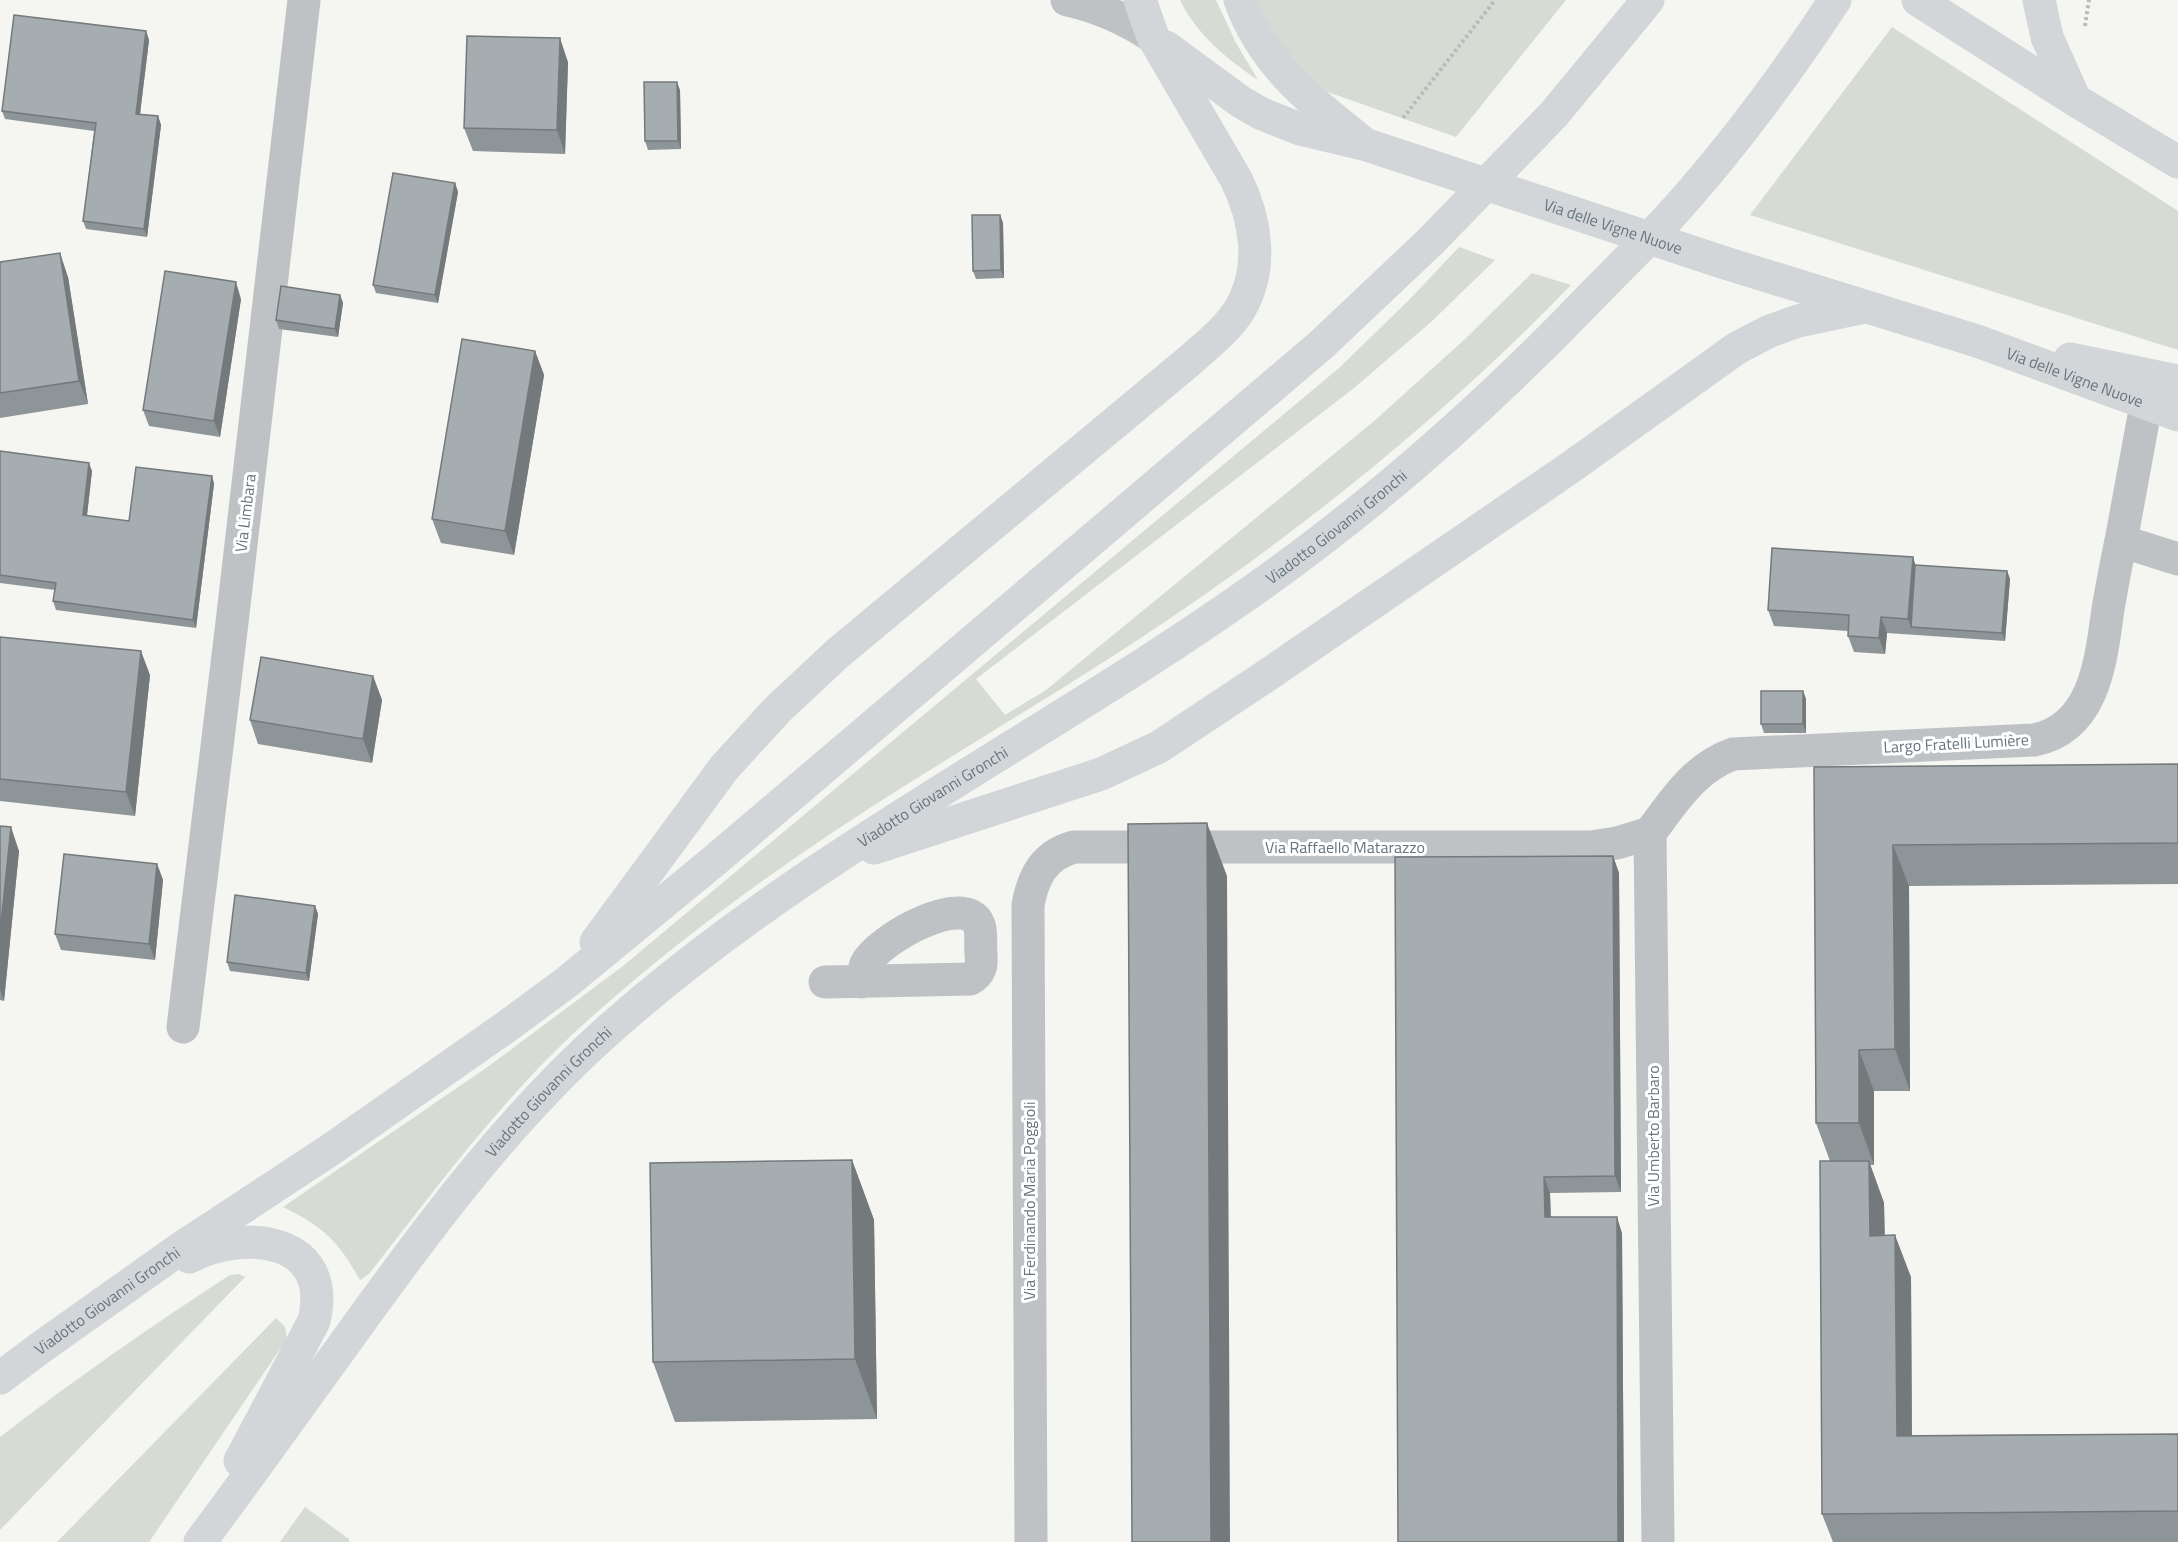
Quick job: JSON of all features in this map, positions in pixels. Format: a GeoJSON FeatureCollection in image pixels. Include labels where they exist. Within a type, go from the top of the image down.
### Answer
{"type":"FeatureCollection","features":[{"type":"Feature","properties":{"kind":"main road"},"geometry":{"type":"LineString","coordinates":[[567,982],[724,768],[777,710],[838,653],[1188,362],[1226,326],[1241,308],[1249,287],[1255,252],[1252,219],[1236,179],[1153,37],[1140,0]]}},
{"type":"Feature","properties":{"kind":"main road"},"geometry":{"type":"LineString","coordinates":[[1240,0],[1258,39],[1281,72],[1313,102],[1372,147]]}},
{"type":"Feature","properties":{"kind":"main road","name":"Viadotto Giovanni Gronchi"},"geometry":{"type":"LineString","coordinates":[[0,1378],[181,1248],[418,1089],[567,982],[866,733],[1321,345],[1431,241],[1547,121],[1648,0]]}},
{"type":"Feature","properties":{"kind":"main road","name":"Viadotto Giovanni Gronchi"},"geometry":{"type":"LineString","coordinates":[[199,1542],[426,1230],[479,1164],[539,1098],[605,1033],[753,916],[835,860],[1200,627],[1313,546],[1459,426],[1529,360],[1663,223],[1741,129],[1797,56],[1835,0]]}},
{"type":"Feature","properties":{"kind":"main road"},"geometry":{"type":"LineString","coordinates":[[2039,0],[2047,37],[2075,100]]}},
{"type":"Feature","properties":{"kind":"main road"},"geometry":{"type":"LineString","coordinates":[[1921,2],[2075,100],[2178,162]]}},
{"type":"Feature","properties":{"kind":"main road","name":"Via delle Vigne Nuove"},"geometry":{"type":"LineString","coordinates":[[1153,37],[1215,85],[1262,114],[1318,134],[1372,147],[1722,262],[1977,341],[2178,415]]}},
{"type":"Feature","properties":{"kind":"main road"},"geometry":{"type":"LineString","coordinates":[[835,860],[1101,774],[1159,747],[1545,485],[1737,348],[1798,321],[1864,307]]}},
{"type":"Feature","properties":{"kind":"main road"},"geometry":{"type":"LineString","coordinates":[[1977,341],[2178,381]]}},
{"type":"Feature","properties":{"kind":"main road"},"geometry":{"type":"LineString","coordinates":[[40,1348],[175,1264],[199,1252],[232,1243],[259,1243],[295,1253],[307,1263],[314,1274],[318,1297],[314,1321],[199,1542]]}},
{"type":"Feature","properties":{"kind":"street","name":"Via Limbara"},"geometry":{"type":"LineString","coordinates":[[183,1027],[304,0]]}},
{"type":"Feature","properties":{"kind":"street","name":"Via delle Vigne Nuove"},"geometry":{"type":"LineString","coordinates":[[1067,0],[1112,14],[1153,37]]}},
{"type":"Feature","properties":{"kind":"street","name":"Largo Fratelli Lumière"},"geometry":{"type":"LineString","coordinates":[[1650,833],[1686,785],[1719,759],[1746,752],[2034,740],[2057,733],[2070,723],[2081,710],[2097,674],[2146,405]]}},
{"type":"Feature","properties":{"kind":"street"},"geometry":{"type":"LineString","coordinates":[[2121,541],[2178,559]]}},
{"type":"Feature","properties":{"kind":"street","name":"Via Raffaello Matarazzo"},"geometry":{"type":"LineString","coordinates":[[1043,864],[1053,856],[1074,847],[1590,847],[1617,843],[1650,833]]}},
{"type":"Feature","properties":{"kind":"street","name":"Via Umberto Barbaro"},"geometry":{"type":"LineString","coordinates":[[1650,833],[1658,1542]]}},
{"type":"Feature","properties":{"kind":"street","name":"Via Ferdinando Maria Poggioli"},"geometry":{"type":"LineString","coordinates":[[1031,1542],[1028,905],[1034,878],[1043,864]]}},
{"type":"Feature","properties":{"kind":"street"},"geometry":{"type":"LineString","coordinates":[[825,982],[862,982],[970,979],[977,975],[982,965],[979,925],[974,918],[963,914],[949,914],[924,920],[903,931],[876,951],[866,964],[862,982]]}},
{"type":"Feature","properties":{"kind":"street"},"geometry":{"type":"LineString","coordinates":[[981,948],[1028,946]]}},
{"type":"Feature","properties":{"kind":"path"},"geometry":{"type":"LineString","coordinates":[[1372,147],[1495,0]]}},
{"type":"Feature","properties":{"kind":"shaded area"},"geometry":{"type":"Polygon","coordinates":[[[1180,0],[1216,0],[1236,43],[1258,80],[1235,64],[1204,35],[1180,0]]]}},
{"type":"Feature","properties":{"kind":"shaded area"},"geometry":{"type":"Polygon","coordinates":[[[1255,0],[1566,0],[1456,137],[1316,88],[1296,72],[1255,0]]]}},
{"type":"Feature","properties":{"kind":"shaded area"},"geometry":{"type":"Polygon","coordinates":[[[1892,27],[2178,211],[2178,350],[1750,215],[1892,27]]]}},
{"type":"Feature","properties":{"kind":"shaded area"},"geometry":{"type":"Polygon","coordinates":[[[1459,247],[1495,260],[1431,322],[1354,388],[976,679],[1005,715],[1046,690],[1373,422],[1464,340],[1532,273],[1571,285],[1478,376],[1430,419],[1330,502],[1226,580],[1139,639],[825,837],[708,921],[632,982],[564,1042],[505,1105],[449,1171],[369,1274],[360,1280],[329,1236],[309,1221],[283,1207],[489,1066],[623,966],[1339,368],[1410,299],[1459,247]]]}},
{"type":"Feature","properties":{"kind":"shaded area"},"geometry":{"type":"Polygon","coordinates":[[[239,1274],[245,1277],[0,1530],[0,1437],[142,1334],[230,1275],[239,1274]]]}},
{"type":"Feature","properties":{"kind":"shaded area"},"geometry":{"type":"Polygon","coordinates":[[[276,1318],[285,1327],[287,1339],[149,1542],[57,1542],[276,1318]]]}},
{"type":"Feature","properties":{"kind":"shaded area"},"geometry":{"type":"Polygon","coordinates":[[[305,1507],[349,1539],[349,1542],[280,1542],[305,1507]]]}},
{"type":"Feature","properties":{"kind":"building"},"geometry":{"type":"Polygon","coordinates":[[[14,15],[146,31],[136,114],[158,116],[144,229],[83,221],[96,123],[2,111],[14,15]]]}},
{"type":"Feature","properties":{"kind":"building"},"geometry":{"type":"Polygon","coordinates":[[[467,36],[560,38],[557,130],[464,128],[467,36]]]}},
{"type":"Feature","properties":{"kind":"building"},"geometry":{"type":"Polygon","coordinates":[[[644,82],[677,82],[678,141],[645,141],[644,82]]]}},
{"type":"Feature","properties":{"kind":"building"},"geometry":{"type":"Polygon","coordinates":[[[393,173],[455,183],[435,295],[373,285],[393,173]]]}},
{"type":"Feature","properties":{"kind":"building"},"geometry":{"type":"Polygon","coordinates":[[[972,215],[1000,215],[1001,270],[973,271],[972,215]]]}},
{"type":"Feature","properties":{"kind":"building"},"geometry":{"type":"Polygon","coordinates":[[[60,253],[79,381],[0,393],[0,262],[60,253]]]}},
{"type":"Feature","properties":{"kind":"building"},"geometry":{"type":"Polygon","coordinates":[[[165,271],[236,282],[214,421],[143,410],[165,271]]]}},
{"type":"Feature","properties":{"kind":"building"},"geometry":{"type":"Polygon","coordinates":[[[281,286],[340,295],[335,329],[276,320],[281,286]]]}},
{"type":"Feature","properties":{"kind":"building"},"geometry":{"type":"Polygon","coordinates":[[[462,339],[535,351],[505,531],[432,519],[462,339]]]}},
{"type":"Feature","properties":{"kind":"building"},"geometry":{"type":"Polygon","coordinates":[[[0,451],[89,463],[83,515],[129,521],[136,467],[212,476],[193,620],[53,601],[56,583],[0,575],[0,451]]]}},
{"type":"Feature","properties":{"kind":"building"},"geometry":{"type":"Polygon","coordinates":[[[1772,548],[1913,557],[1908,619],[1881,617],[1879,638],[1848,636],[1849,615],[1768,610],[1772,548]]]}},
{"type":"Feature","properties":{"kind":"building"},"geometry":{"type":"Polygon","coordinates":[[[1915,565],[2007,571],[2002,633],[1911,627],[1915,565]]]}},
{"type":"Feature","properties":{"kind":"building"},"geometry":{"type":"Polygon","coordinates":[[[0,637],[141,651],[126,792],[0,779],[0,637]]]}},
{"type":"Feature","properties":{"kind":"building"},"geometry":{"type":"Polygon","coordinates":[[[261,657],[373,676],[363,739],[250,720],[261,657]]]}},
{"type":"Feature","properties":{"kind":"building"},"geometry":{"type":"Polygon","coordinates":[[[1761,691],[1803,691],[1803,724],[1761,724],[1761,691]]]}},
{"type":"Feature","properties":{"kind":"building"},"geometry":{"type":"Polygon","coordinates":[[[2178,764],[2178,843],[1893,845],[1895,1049],[1859,1050],[1859,1123],[1816,1123],[1814,767],[2178,764]]]}},
{"type":"Feature","properties":{"kind":"building"},"geometry":{"type":"Polygon","coordinates":[[[1207,823],[1211,1542],[1132,1542],[1128,824],[1207,823]]]}},
{"type":"Feature","properties":{"kind":"building"},"geometry":{"type":"Polygon","coordinates":[[[0,826],[11,827],[0,933],[0,826]]]}},
{"type":"Feature","properties":{"kind":"building"},"geometry":{"type":"Polygon","coordinates":[[[64,854],[157,864],[149,944],[55,934],[64,854]]]}},
{"type":"Feature","properties":{"kind":"building"},"geometry":{"type":"Polygon","coordinates":[[[1613,856],[1615,1176],[1544,1177],[1545,1217],[1617,1217],[1618,1542],[1398,1542],[1395,857],[1613,856]]]}},
{"type":"Feature","properties":{"kind":"building"},"geometry":{"type":"Polygon","coordinates":[[[235,895],[315,906],[306,973],[227,962],[235,895]]]}},
{"type":"Feature","properties":{"kind":"building"},"geometry":{"type":"Polygon","coordinates":[[[852,1160],[855,1359],[653,1362],[650,1163],[852,1160]]]}},
{"type":"Feature","properties":{"kind":"building"},"geometry":{"type":"Polygon","coordinates":[[[1820,1161],[1869,1161],[1870,1236],[1895,1235],[1897,1436],[2178,1434],[2178,1511],[1822,1514],[1820,1161]]]}}]}
